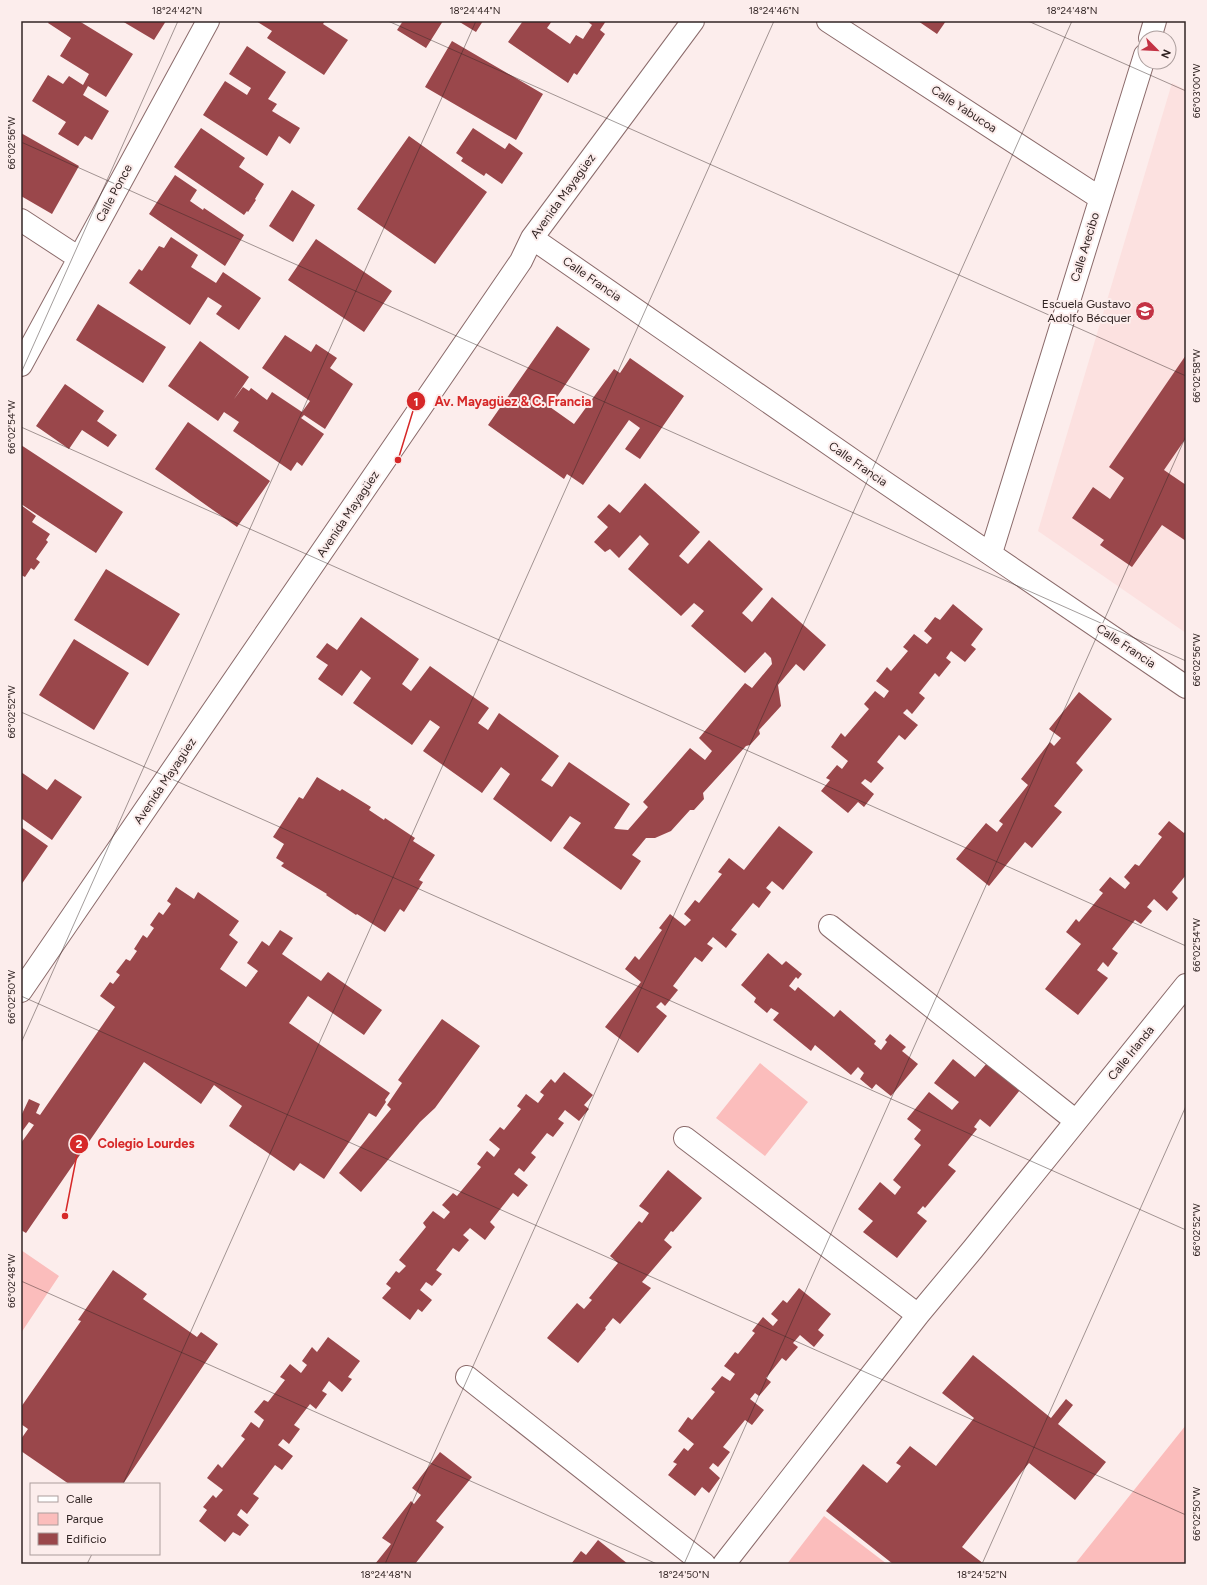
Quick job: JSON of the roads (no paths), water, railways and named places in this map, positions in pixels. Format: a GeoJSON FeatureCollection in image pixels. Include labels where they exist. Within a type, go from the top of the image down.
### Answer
{"type":"FeatureCollection","features":[{"type":"Feature","properties":{"kind":"street","name":"Calle Ponce"},"geometry":{"type":"LineString","coordinates":[[21,365],[208,21]]}},
{"type":"Feature","properties":{"kind":"street","name":"Avenida Mayagüez"},"geometry":{"type":"LineString","coordinates":[[21,991],[521,261],[532,238],[693,21]]}},
{"type":"Feature","properties":{"kind":"street","name":"Calle Yabucoa"},"geometry":{"type":"LineString","coordinates":[[828,21],[1100,198]]}},
{"type":"Feature","properties":{"kind":"street","name":"Calle Arecibo"},"geometry":{"type":"LineString","coordinates":[[991,553],[1140,70]]}},
{"type":"Feature","properties":{"kind":"street"},"geometry":{"type":"LineString","coordinates":[[21,220],[79,258]]}},
{"type":"Feature","properties":{"kind":"street","name":"Calle Francia"},"geometry":{"type":"LineString","coordinates":[[532,238],[874,475],[991,553],[1186,687]]}},
{"type":"Feature","properties":{"kind":"street"},"geometry":{"type":"LineString","coordinates":[[830,926],[1076,1121]]}},
{"type":"Feature","properties":{"kind":"street","name":"Calle Irlanda"},"geometry":{"type":"LineString","coordinates":[[724,1564],[918,1315],[1186,985]]}},
{"type":"Feature","properties":{"kind":"street"},"geometry":{"type":"LineString","coordinates":[[685,1138],[918,1315]]}},
{"type":"Feature","properties":{"kind":"street"},"geometry":{"type":"LineString","coordinates":[[467,1377],[704,1564]]}},
{"type":"Feature","properties":{"kind":"place","name":"Escuela Gustavo Adolfo Bécquer"},"geometry":{"type":"Point","coordinates":[1145,311]}},
{"type":"Feature","properties":{"kind":"place","name":"Av. Mayagüez & C. Francia"},"geometry":{"type":"Point","coordinates":[398,460]}},
{"type":"Feature","properties":{"kind":"place","name":"Colegio Lourdes"},"geometry":{"type":"Point","coordinates":[65,1216]}}]}
